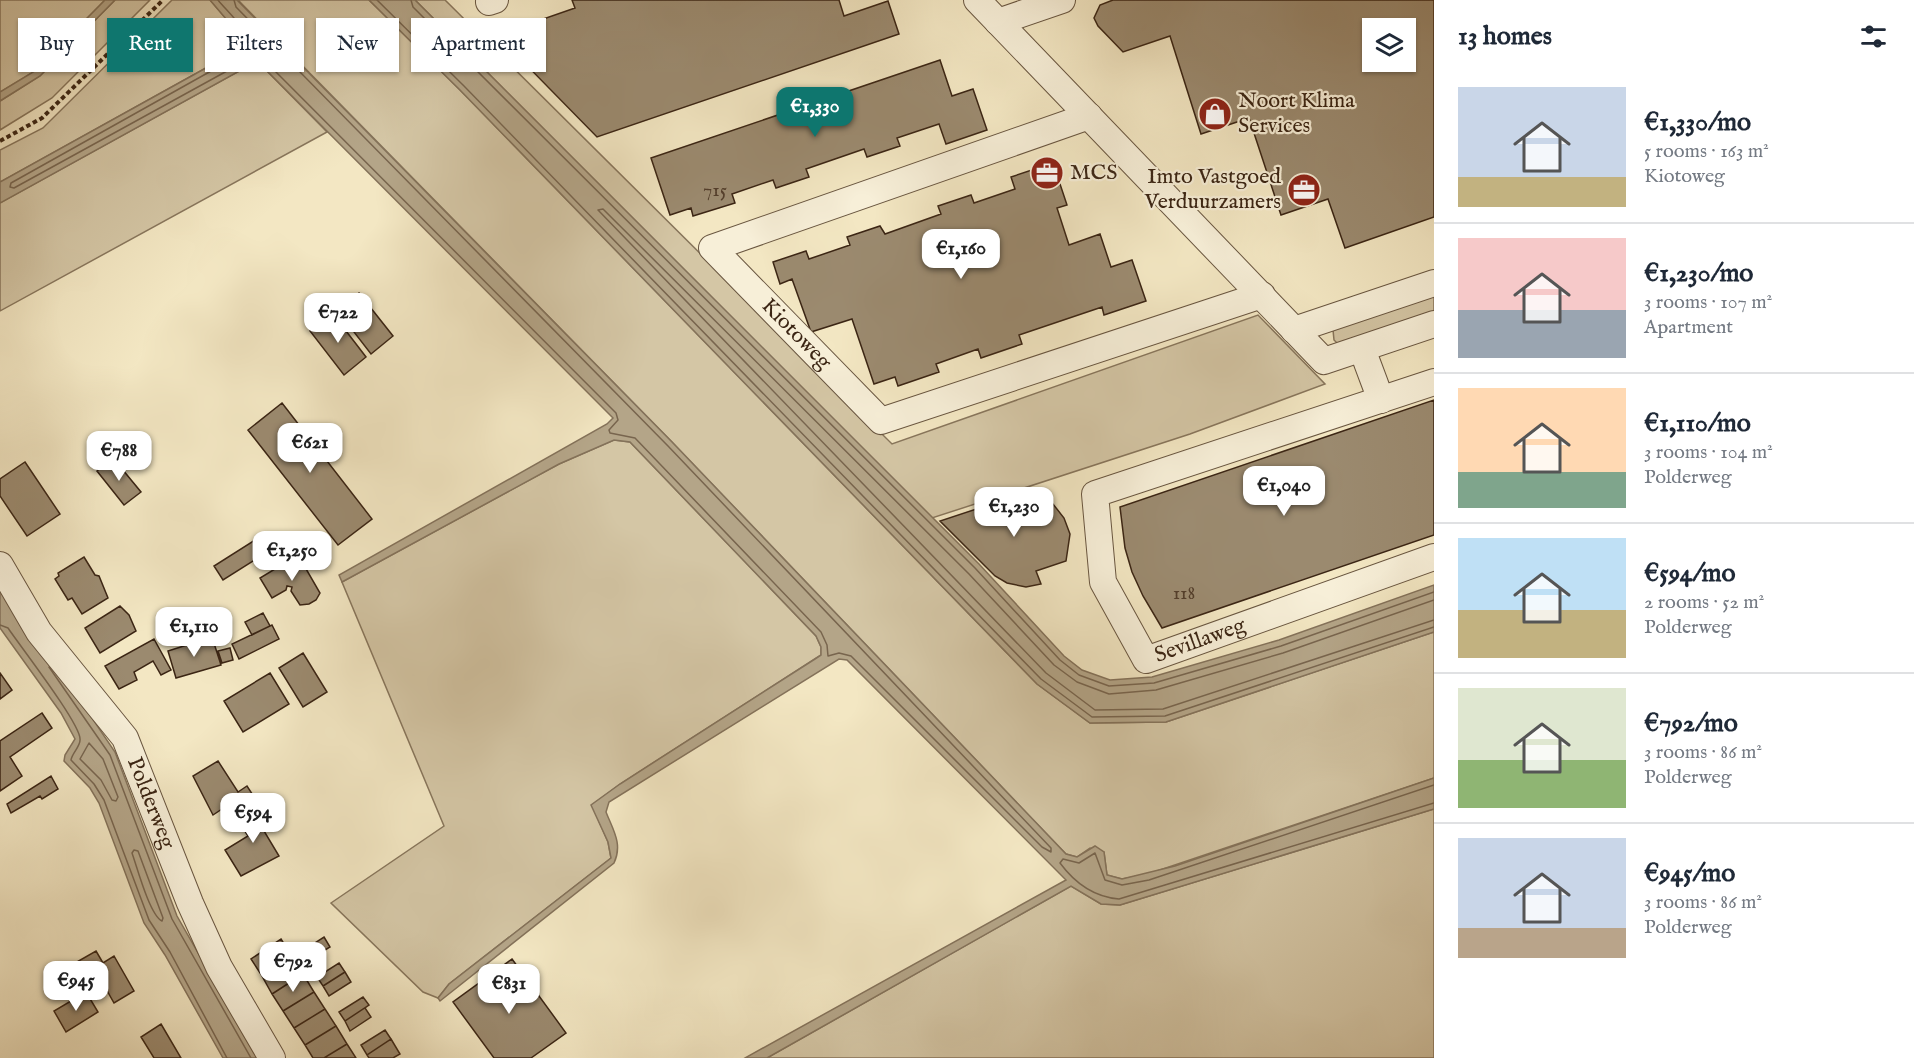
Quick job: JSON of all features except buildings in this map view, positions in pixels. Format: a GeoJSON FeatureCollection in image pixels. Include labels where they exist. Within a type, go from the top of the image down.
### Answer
{"type":"FeatureCollection","features":[{"type":"Feature","properties":{"kind":"street"},"geometry":{"type":"LineString","coordinates":[[977,0],[1324,361],[1434,324]]}},
{"type":"Feature","properties":{"kind":"street"},"geometry":{"type":"LineString","coordinates":[[998,22],[1062,0]]}},
{"type":"Feature","properties":{"kind":"street","name":"Kiotoweg"},"geometry":{"type":"LineString","coordinates":[[1089,116],[712,248],[881,421],[1262,295]]}},
{"type":"Feature","properties":{"kind":"street"},"geometry":{"type":"LineString","coordinates":[[1294,330],[1434,283]]}},
{"type":"Feature","properties":{"kind":"street"},"geometry":{"type":"LineString","coordinates":[[1362,349],[1381,400]]}},
{"type":"Feature","properties":{"kind":"street","name":"Sevillaweg"},"geometry":{"type":"LineString","coordinates":[[1434,382],[1095,494],[1103,582],[1146,660],[1434,556]]}},
{"type":"Feature","properties":{"kind":"street","name":"Polderweg"},"geometry":{"type":"LineString","coordinates":[[0,565],[39,632],[125,738],[190,903],[219,967],[272,1058]]}},
{"type":"Feature","properties":{"kind":"path"},"geometry":{"type":"LineString","coordinates":[[0,141],[42,118],[163,0]]}},
{"type":"Feature","properties":{"kind":"shaded area"},"geometry":{"type":"Polygon","coordinates":[[[0,0],[105,0],[87,18],[18,18],[18,72],[33,72],[0,92],[0,0]]]}},
{"type":"Feature","properties":{"kind":"shaded area"},"geometry":{"type":"Polygon","coordinates":[[[115,0],[150,0],[132,18],[107,18],[107,43],[95,55],[95,20],[115,0]]]}},
{"type":"Feature","properties":{"kind":"shaded area"},"geometry":{"type":"Polygon","coordinates":[[[172,0],[210,0],[225,18],[205,18],[205,68],[0,182],[0,150],[43,128],[107,64],[107,72],[193,72],[193,18],[154,18],[172,0]]]}},
{"type":"Feature","properties":{"kind":"shaded area"},"geometry":{"type":"Polygon","coordinates":[[[238,0],[369,0],[387,18],[316,18],[316,72],[399,72],[399,30],[411,42],[411,72],[442,72],[1037,684],[1090,723],[1166,722],[1434,632],[1434,778],[1148,874],[1122,879],[1107,875],[1104,852],[1090,848],[1077,857],[1066,854],[672,442],[304,67],[304,18],[256,18],[238,0]]]}},
{"type":"Feature","properties":{"kind":"shaded area"},"geometry":{"type":"Polygon","coordinates":[[[415,0],[445,0],[463,18],[433,18],[415,0]]]}},
{"type":"Feature","properties":{"kind":"shaded area"},"geometry":{"type":"Polygon","coordinates":[[[44,72],[78,72],[52,98],[0,130],[0,101],[44,72]]]}},
{"type":"Feature","properties":{"kind":"shaded area"},"geometry":{"type":"Polygon","coordinates":[[[237,72],[268,72],[327,132],[0,311],[0,203],[237,72]]]}},
{"type":"Feature","properties":{"kind":"shaded area"},"geometry":{"type":"Polygon","coordinates":[[[487,72],[517,72],[892,444],[1258,315],[1325,384],[1190,434],[932,518],[487,72]]]}},
{"type":"Feature","properties":{"kind":"shaded area"},"geometry":{"type":"Polygon","coordinates":[[[1434,292],[1434,314],[1338,344],[1334,340],[1333,330],[1434,292]]]}},
{"type":"Feature","properties":{"kind":"shaded area"},"geometry":{"type":"Polygon","coordinates":[[[614,440],[630,442],[816,636],[821,647],[821,655],[620,784],[592,805],[608,842],[611,858],[449,984],[438,998],[423,992],[331,903],[444,826],[342,582],[559,464],[614,440]]]}},
{"type":"Feature","properties":{"kind":"shaded area"},"geometry":{"type":"Polygon","coordinates":[[[1434,809],[1434,1058],[767,1058],[1071,886],[1101,904],[1120,905],[1434,809]]]}},
{"type":"Feature","properties":{"kind":"water"},"geometry":{"type":"Polygon","coordinates":[[[105,0],[115,0],[95,20],[95,18],[87,18],[105,0]]]}},
{"type":"Feature","properties":{"kind":"water"},"geometry":{"type":"Polygon","coordinates":[[[210,0],[237,0],[255,18],[225,18],[210,0]]]}},
{"type":"Feature","properties":{"kind":"water"},"geometry":{"type":"Polygon","coordinates":[[[369,0],[415,0],[433,18],[411,18],[411,42],[399,30],[399,18],[387,18],[369,0]]]}},
{"type":"Feature","properties":{"kind":"water"},"geometry":{"type":"Polygon","coordinates":[[[205,68],[205,72],[237,72],[0,203],[0,182],[205,68]]]}},
{"type":"Feature","properties":{"kind":"water"},"geometry":{"type":"Polygon","coordinates":[[[304,68],[672,442],[1066,854],[1077,857],[1095,846],[1104,852],[1107,875],[1122,879],[1175,866],[1434,778],[1434,809],[1120,905],[1101,904],[1071,886],[767,1058],[745,1058],[1066,880],[847,660],[839,659],[609,802],[606,812],[614,831],[618,850],[614,863],[440,1001],[438,998],[449,984],[611,858],[608,842],[591,805],[821,655],[821,647],[816,636],[630,442],[614,440],[559,464],[342,582],[339,575],[607,424],[613,418],[268,72],[304,72],[304,68]]]}},
{"type":"Feature","properties":{"kind":"water"},"geometry":{"type":"Polygon","coordinates":[[[33,72],[44,72],[0,101],[0,92],[33,72]]]}},
{"type":"Feature","properties":{"kind":"water"},"geometry":{"type":"Polygon","coordinates":[[[442,72],[487,72],[979,564],[1064,656],[1082,670],[1110,680],[1152,677],[1279,640],[1434,585],[1434,632],[1166,722],[1090,723],[1037,684],[442,72]]]}},
{"type":"Feature","properties":{"kind":"water"},"geometry":{"type":"Polygon","coordinates":[[[0,582],[115,752],[177,916],[258,1058],[223,1058],[165,955],[144,923],[99,803],[90,788],[64,761],[75,739],[61,713],[0,628],[0,582]]]}},
{"type":"Feature","properties":{"kind":"place","name":"Noort Klima Services"},"geometry":{"type":"Point","coordinates":[1215,114]}},
{"type":"Feature","properties":{"kind":"place","name":"MCS"},"geometry":{"type":"Point","coordinates":[1047,173]}},
{"type":"Feature","properties":{"kind":"place","name":"Imto Vastgoed Verduurzamers"},"geometry":{"type":"Point","coordinates":[1304,190]}}]}
